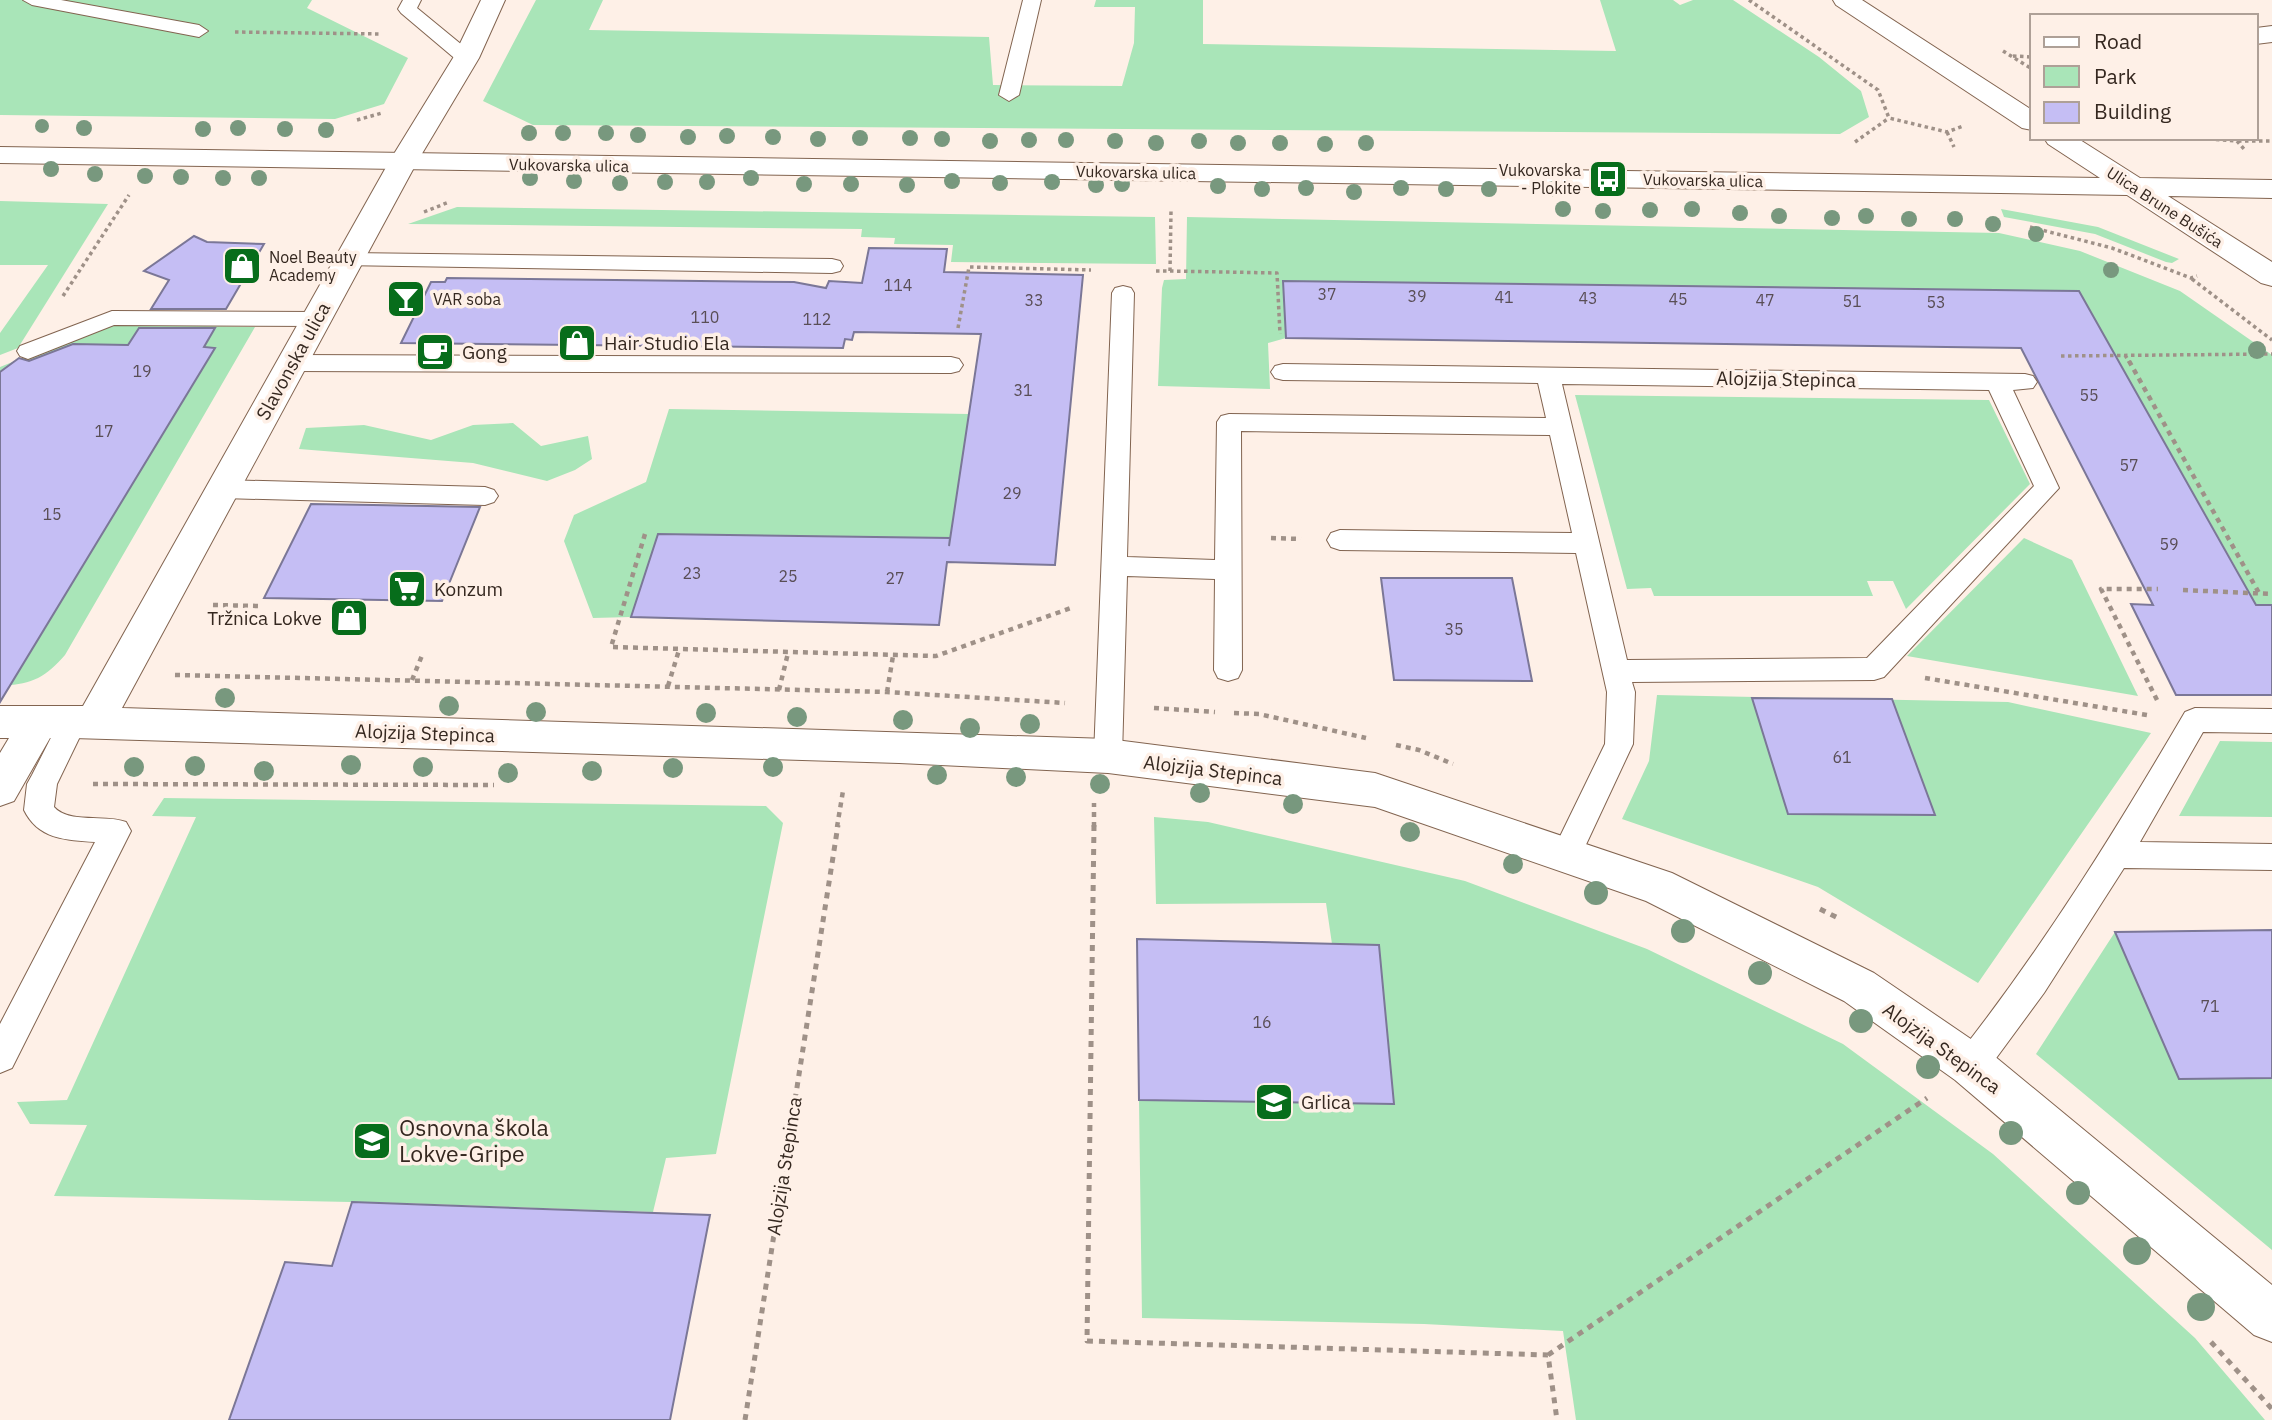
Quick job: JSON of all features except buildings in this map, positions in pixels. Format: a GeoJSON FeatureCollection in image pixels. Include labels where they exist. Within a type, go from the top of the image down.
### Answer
{"type":"FeatureCollection","features":[{"type":"Feature","properties":{"kind":"street","name":"Slavonska ulica"},"geometry":{"type":"LineString","coordinates":[[0,789],[121,673],[403,162],[466,58],[493,0]]}},
{"type":"Feature","properties":{"kind":"street"},"geometry":{"type":"LineString","coordinates":[[1845,0],[2023,116]]}},
{"type":"Feature","properties":{"kind":"street","name":"Ulica Brune Bušića"},"geometry":{"type":"LineString","coordinates":[[2061,140],[2272,276]]}},
{"type":"Feature","properties":{"kind":"street","name":"Vukovarska ulica"},"geometry":{"type":"LineString","coordinates":[[0,155],[2272,189]]}},
{"type":"Feature","properties":{"kind":"street","name":"Alojzija Stepinca"},"geometry":{"type":"LineString","coordinates":[[0,722],[1108,756],[1376,790],[1565,857],[1657,886],[1847,981],[1971,1065],[2272,1317]]}},
{"type":"Feature","properties":{"kind":"lane"},"geometry":{"type":"LineString","coordinates":[[32,0],[200,32]]}},
{"type":"Feature","properties":{"kind":"lane"},"geometry":{"type":"LineString","coordinates":[[412,0],[407,9],[466,58]]}},
{"type":"Feature","properties":{"kind":"lane"},"geometry":{"type":"LineString","coordinates":[[1009,94],[1032,0]]}},
{"type":"Feature","properties":{"kind":"lane"},"geometry":{"type":"LineString","coordinates":[[349,260],[832,266]]}},
{"type":"Feature","properties":{"kind":"lane"},"geometry":{"type":"LineString","coordinates":[[1108,756],[1123,293]]}},
{"type":"Feature","properties":{"kind":"lane"},"geometry":{"type":"LineString","coordinates":[[28,351],[111,318],[317,319]]}},
{"type":"Feature","properties":{"kind":"lane"},"geometry":{"type":"LineString","coordinates":[[292,363],[951,365]]}},
{"type":"Feature","properties":{"kind":"lane","name":"Alojzija Stepinca"},"geometry":{"type":"LineString","coordinates":[[1283,372],[2025,382]]}},
{"type":"Feature","properties":{"kind":"lane"},"geometry":{"type":"LineString","coordinates":[[1548,375],[1621,692],[1619,744],[1565,857]]}},
{"type":"Feature","properties":{"kind":"lane"},"geometry":{"type":"LineString","coordinates":[[1616,671],[1874,669],[2047,488],[1997,382]]}},
{"type":"Feature","properties":{"kind":"lane"},"geometry":{"type":"LineString","coordinates":[[1228,670],[1229,422],[1558,427]]}},
{"type":"Feature","properties":{"kind":"lane"},"geometry":{"type":"LineString","coordinates":[[223,489],[485,496]]}},
{"type":"Feature","properties":{"kind":"lane"},"geometry":{"type":"LineString","coordinates":[[1340,540],[1585,543]]}},
{"type":"Feature","properties":{"kind":"lane"},"geometry":{"type":"LineString","coordinates":[[1114,566],[1228,570]]}},
{"type":"Feature","properties":{"kind":"lane"},"geometry":{"type":"LineString","coordinates":[[1971,1065],[1999,1030],[2118,855],[2195,720],[2272,721]]}},
{"type":"Feature","properties":{"kind":"lane"},"geometry":{"type":"LineString","coordinates":[[0,1057],[116,831],[71,828],[50,823],[39,810],[42,784],[69,723]]}},
{"type":"Feature","properties":{"kind":"lane"},"geometry":{"type":"LineString","coordinates":[[2118,855],[2272,857]]}},
{"type":"Feature","properties":{"kind":"path"},"geometry":{"type":"LineString","coordinates":[[1748,0],[1827,52],[1878,90],[1889,118],[1947,132],[2023,116]]}},
{"type":"Feature","properties":{"kind":"path"},"geometry":{"type":"LineString","coordinates":[[256,32],[385,34]]}},
{"type":"Feature","properties":{"kind":"path"},"geometry":{"type":"LineString","coordinates":[[2012,57],[2030,57]]}},
{"type":"Feature","properties":{"kind":"path"},"geometry":{"type":"LineString","coordinates":[[1947,132],[1971,183]]}},
{"type":"Feature","properties":{"kind":"path"},"geometry":{"type":"LineString","coordinates":[[2237,141],[2272,141]]}},
{"type":"Feature","properties":{"kind":"path"},"geometry":{"type":"LineString","coordinates":[[28,351],[130,194]]}},
{"type":"Feature","properties":{"kind":"path"},"geometry":{"type":"LineString","coordinates":[[1170,271],[1171,210]]}},
{"type":"Feature","properties":{"kind":"path"},"geometry":{"type":"LineString","coordinates":[[2028,227],[2080,237],[2136,254],[2191,278],[2272,341]]}},
{"type":"Feature","properties":{"kind":"path"},"geometry":{"type":"LineString","coordinates":[[2191,278],[2244,258]]}},
{"type":"Feature","properties":{"kind":"path"},"geometry":{"type":"LineString","coordinates":[[951,365],[969,267],[1095,270]]}},
{"type":"Feature","properties":{"kind":"path"},"geometry":{"type":"LineString","coordinates":[[1146,271],[1277,273],[1280,338]]}},
{"type":"Feature","properties":{"kind":"path"},"geometry":{"type":"LineString","coordinates":[[2060,356],[2272,354]]}},
{"type":"Feature","properties":{"kind":"path"},"geometry":{"type":"LineString","coordinates":[[2125,355],[2259,593]]}},
{"type":"Feature","properties":{"kind":"path"},"geometry":{"type":"LineString","coordinates":[[645,534],[611,647],[936,656],[1113,593]]}},
{"type":"Feature","properties":{"kind":"path"},"geometry":{"type":"LineString","coordinates":[[1230,536],[1340,540]]}},
{"type":"Feature","properties":{"kind":"path"},"geometry":{"type":"LineString","coordinates":[[2158,589],[2101,589],[2165,718],[2195,720]]}},
{"type":"Feature","properties":{"kind":"path"},"geometry":{"type":"LineString","coordinates":[[2183,590],[2272,594]]}},
{"type":"Feature","properties":{"kind":"path"},"geometry":{"type":"LineString","coordinates":[[205,605],[259,606]]}},
{"type":"Feature","properties":{"kind":"path"},"geometry":{"type":"LineString","coordinates":[[668,686],[679,650]]}},
{"type":"Feature","properties":{"kind":"path"},"geometry":{"type":"LineString","coordinates":[[412,680],[423,653]]}},
{"type":"Feature","properties":{"kind":"path"},"geometry":{"type":"LineString","coordinates":[[779,690],[788,653]]}},
{"type":"Feature","properties":{"kind":"path"},"geometry":{"type":"LineString","coordinates":[[887,692],[893,656]]}},
{"type":"Feature","properties":{"kind":"path"},"geometry":{"type":"LineString","coordinates":[[1874,669],[2126,711]]}},
{"type":"Feature","properties":{"kind":"path"},"geometry":{"type":"LineString","coordinates":[[121,673],[887,692],[1109,705]]}},
{"type":"Feature","properties":{"kind":"path","name":"Alojzija Stepinca"},"geometry":{"type":"LineString","coordinates":[[745,1420],[850,746]]}},
{"type":"Feature","properties":{"kind":"path"},"geometry":{"type":"LineString","coordinates":[[42,784],[499,785]]}},
{"type":"Feature","properties":{"kind":"path"},"geometry":{"type":"LineString","coordinates":[[1094,795],[1087,1342],[1548,1354],[1934,1094],[1971,1065]]}},
{"type":"Feature","properties":{"kind":"path"},"geometry":{"type":"LineString","coordinates":[[2208,1339],[2272,1409]]}},
{"type":"Feature","properties":{"kind":"path"},"geometry":{"type":"LineString","coordinates":[[1548,1354],[1557,1420]]}},
{"type":"Feature","properties":{"kind":"green space"},"geometry":{"type":"Polygon","coordinates":[[[0,0],[312,0],[307,8],[408,58],[384,104],[335,119],[0,115],[0,0]]]}},
{"type":"Feature","properties":{"kind":"green space"},"geometry":{"type":"Polygon","coordinates":[[[536,0],[603,0],[589,30],[989,37],[993,85],[1122,86],[1134,43],[1135,7],[1094,7],[1096,0],[1203,0],[1203,44],[1616,51],[1600,0],[1673,0],[1680,5],[1693,0],[1733,0],[1819,57],[1861,91],[1869,117],[1840,134],[533,125],[483,101],[536,0]]]}},
{"type":"Feature","properties":{"kind":"green space"},"geometry":{"type":"Polygon","coordinates":[[[0,201],[108,204],[18,348],[0,355],[0,333],[48,265],[0,265],[0,201]]]}},
{"type":"Feature","properties":{"kind":"green space"},"geometry":{"type":"Polygon","coordinates":[[[457,207],[1155,217],[1156,264],[951,262],[953,245],[894,244],[895,238],[861,237],[862,229],[408,224],[457,207]]]}},
{"type":"Feature","properties":{"kind":"green space"},"geometry":{"type":"Polygon","coordinates":[[[2001,209],[2098,227],[2179,259],[2172,263],[2166,262],[2095,234],[2004,217],[2001,209]]]}},
{"type":"Feature","properties":{"kind":"green space"},"geometry":{"type":"Polygon","coordinates":[[[1187,217],[1999,233],[2080,251],[2180,291],[2272,355],[2272,605],[2190,604],[2240,575],[2079,291],[1284,281],[1286,338],[1268,343],[1270,389],[1158,386],[1162,288],[1164,280],[1186,279],[1187,217]]]}},
{"type":"Feature","properties":{"kind":"green space"},"geometry":{"type":"Polygon","coordinates":[[[107,324],[255,327],[65,655],[37,679],[20,684],[0,685],[31,650],[215,348],[94,345],[0,445],[0,367],[107,324]]]}},
{"type":"Feature","properties":{"kind":"green space"},"geometry":{"type":"Polygon","coordinates":[[[1575,395],[1989,400],[2030,484],[1906,609],[1893,581],[1867,581],[1873,596],[1654,596],[1651,588],[1627,589],[1575,395]]]}},
{"type":"Feature","properties":{"kind":"green space"},"geometry":{"type":"Polygon","coordinates":[[[669,409],[969,414],[950,538],[658,534],[631,617],[593,618],[564,541],[574,515],[646,482],[669,409]]]}},
{"type":"Feature","properties":{"kind":"green space"},"geometry":{"type":"Polygon","coordinates":[[[513,423],[541,446],[588,436],[592,459],[575,470],[547,481],[473,463],[299,449],[306,428],[364,425],[431,440],[473,425],[513,423]]]}},
{"type":"Feature","properties":{"kind":"green space"},"geometry":{"type":"Polygon","coordinates":[[[2024,538],[2072,560],[2138,696],[1907,656],[2024,538]]]}},
{"type":"Feature","properties":{"kind":"green space"},"geometry":{"type":"Polygon","coordinates":[[[1657,695],[2008,702],[2151,733],[1978,983],[1818,887],[1622,819],[1649,761],[1657,695]]]}},
{"type":"Feature","properties":{"kind":"green space"},"geometry":{"type":"Polygon","coordinates":[[[2220,741],[2272,742],[2272,817],[2179,816],[2220,741]]]}},
{"type":"Feature","properties":{"kind":"green space"},"geometry":{"type":"Polygon","coordinates":[[[164,798],[766,806],[783,823],[716,1154],[666,1158],[653,1212],[398,1203],[54,1196],[87,1125],[30,1124],[17,1102],[67,1100],[196,817],[152,816],[164,798]]]}},
{"type":"Feature","properties":{"kind":"green space"},"geometry":{"type":"Polygon","coordinates":[[[1154,817],[1208,822],[1465,881],[1647,949],[1843,1044],[1993,1154],[2195,1338],[2265,1420],[1576,1420],[1563,1331],[1424,1324],[1142,1318],[1139,1100],[1393,1104],[1379,945],[1332,944],[1326,903],[1156,904],[1154,817]]]}},
{"type":"Feature","properties":{"kind":"green space"},"geometry":{"type":"Polygon","coordinates":[[[2115,932],[2179,1078],[2272,1078],[2272,1250],[2036,1054],[2115,932]]]}},
{"type":"Feature","properties":{"kind":"place","name":"Vukovarska - Plokite"},"geometry":{"type":"Point","coordinates":[1608,179]}},
{"type":"Feature","properties":{"kind":"place","name":"Noel Beauty Academy"},"geometry":{"type":"Point","coordinates":[242,266]}},
{"type":"Feature","properties":{"kind":"place","name":"VAR soba"},"geometry":{"type":"Point","coordinates":[406,299]}},
{"type":"Feature","properties":{"kind":"place","name":"Hair Studio Ela"},"geometry":{"type":"Point","coordinates":[577,343]}},
{"type":"Feature","properties":{"kind":"place","name":"Gong"},"geometry":{"type":"Point","coordinates":[435,352]}},
{"type":"Feature","properties":{"kind":"place","name":"Konzum"},"geometry":{"type":"Point","coordinates":[407,589]}},
{"type":"Feature","properties":{"kind":"place","name":"Tržnica Lokve"},"geometry":{"type":"Point","coordinates":[349,618]}},
{"type":"Feature","properties":{"kind":"place","name":"Grlica"},"geometry":{"type":"Point","coordinates":[1274,1102]}},
{"type":"Feature","properties":{"kind":"place","name":"Osnovna škola Lokve-Gripe"},"geometry":{"type":"Point","coordinates":[372,1141]}}]}
